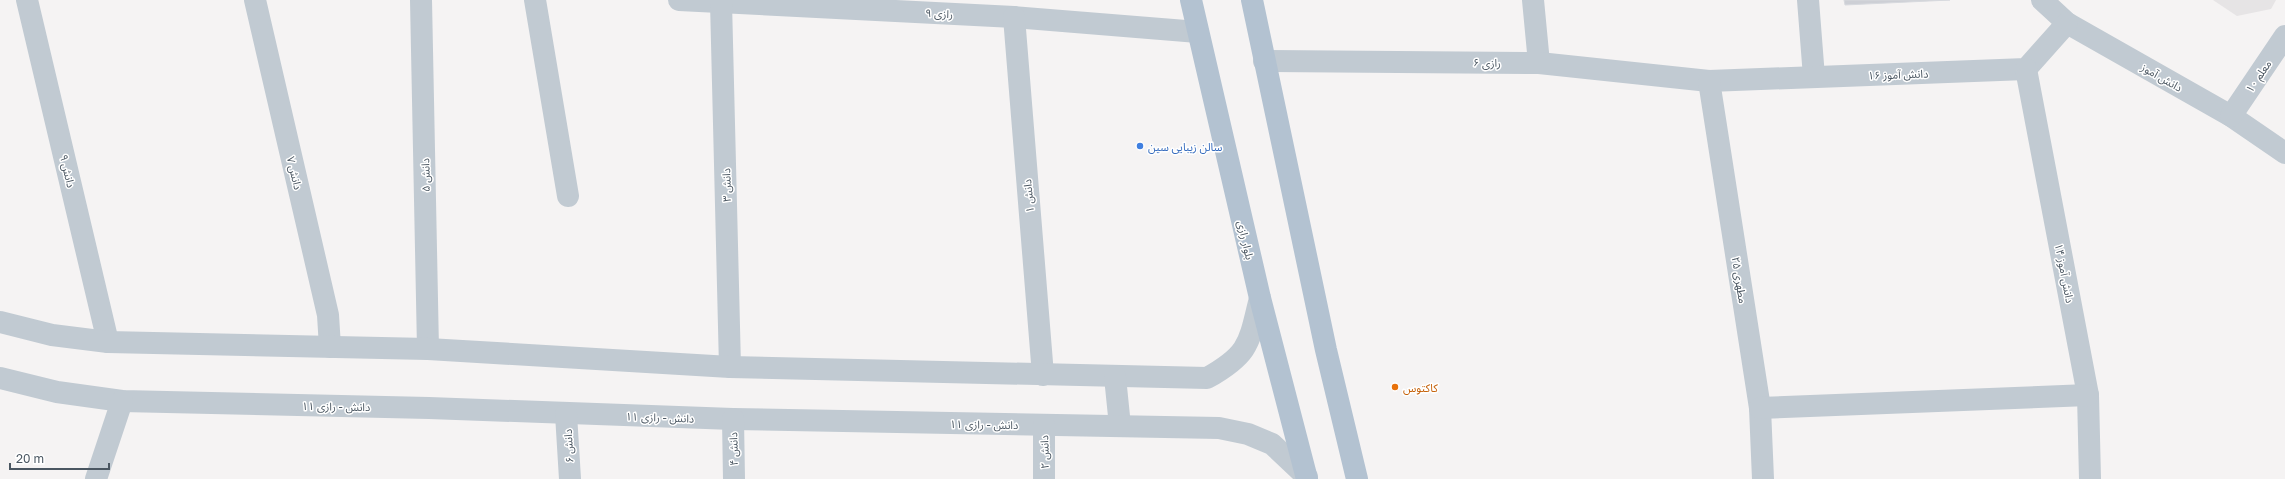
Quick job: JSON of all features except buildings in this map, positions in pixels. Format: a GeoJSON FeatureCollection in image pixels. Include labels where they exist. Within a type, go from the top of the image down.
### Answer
{"type":"FeatureCollection","features":[{"type":"Feature","properties":{"kind":"main road","name":"بلوار رازی"},"geometry":{"type":"LineString","coordinates":[[1192,0],[1198,32],[1260,298],[1307,478]]}},
{"type":"Feature","properties":{"kind":"main road"},"geometry":{"type":"LineString","coordinates":[[1252,0],[1326,350],[1357,479]]}},
{"type":"Feature","properties":{"kind":"street","name":"دانش ۹"},"geometry":{"type":"LineString","coordinates":[[28,0],[108,342]]}},
{"type":"Feature","properties":{"kind":"street","name":"دانش ۷"},"geometry":{"type":"LineString","coordinates":[[255,0],[328,315],[330,347]]}},
{"type":"Feature","properties":{"kind":"street","name":"دانش ۵"},"geometry":{"type":"LineString","coordinates":[[421,0],[428,349]]}},
{"type":"Feature","properties":{"kind":"street"},"geometry":{"type":"LineString","coordinates":[[536,0],[568,196]]}},
{"type":"Feature","properties":{"kind":"street","name":"رازی ۹"},"geometry":{"type":"LineString","coordinates":[[679,0],[924,6],[1014,17],[1198,32]]}},
{"type":"Feature","properties":{"kind":"street"},"geometry":{"type":"LineString","coordinates":[[1533,0],[1539,63]]}},
{"type":"Feature","properties":{"kind":"street"},"geometry":{"type":"LineString","coordinates":[[1808,0],[1814,77]]}},
{"type":"Feature","properties":{"kind":"street","name":"دانش آموز"},"geometry":{"type":"LineString","coordinates":[[2042,0],[2067,23],[2231,116],[2285,152]]}},
{"type":"Feature","properties":{"kind":"street","name":"دانش ۳"},"geometry":{"type":"LineString","coordinates":[[721,2],[730,367]]}},
{"type":"Feature","properties":{"kind":"street","name":"دانش ۱"},"geometry":{"type":"LineString","coordinates":[[1014,17],[1043,375]]}},
{"type":"Feature","properties":{"kind":"street"},"geometry":{"type":"LineString","coordinates":[[2026,69],[2067,23]]}},
{"type":"Feature","properties":{"kind":"street","name":"معلم ۱۰"},"geometry":{"type":"LineString","coordinates":[[2231,116],[2285,36]]}},
{"type":"Feature","properties":{"kind":"street","name":"رازی ۶"},"geometry":{"type":"LineString","coordinates":[[1264,61],[1539,63],[1709,81]]}},
{"type":"Feature","properties":{"kind":"street","name":"دانش آموز ۱۶"},"geometry":{"type":"LineString","coordinates":[[1709,81],[2026,69]]}},
{"type":"Feature","properties":{"kind":"street","name":"دانش آموز ۱۴"},"geometry":{"type":"LineString","coordinates":[[2026,69],[2088,395],[2090,479]]}},
{"type":"Feature","properties":{"kind":"street","name":"مطهری ۲۵"},"geometry":{"type":"LineString","coordinates":[[1709,81],[1760,408],[1763,479]]}},
{"type":"Feature","properties":{"kind":"street"},"geometry":{"type":"LineString","coordinates":[[0,322],[52,335],[108,342],[428,349],[730,367],[1207,378],[1228,367],[1250,343],[1260,298]]}},
{"type":"Feature","properties":{"kind":"street"},"geometry":{"type":"LineString","coordinates":[[1115,377],[1120,426]]}},
{"type":"Feature","properties":{"kind":"street","name":"دانش - رازی ۱۱"},"geometry":{"type":"LineString","coordinates":[[0,378],[58,392],[122,401],[733,419],[1219,428],[1248,434],[1272,444],[1307,478]]}},
{"type":"Feature","properties":{"kind":"street"},"geometry":{"type":"LineString","coordinates":[[1760,408],[2088,395]]}},
{"type":"Feature","properties":{"kind":"street"},"geometry":{"type":"LineString","coordinates":[[96,479],[122,401]]}},
{"type":"Feature","properties":{"kind":"street","name":"دانش ۶"},"geometry":{"type":"LineString","coordinates":[[566,414],[570,479]]}},
{"type":"Feature","properties":{"kind":"street","name":"دانش ۴"},"geometry":{"type":"LineString","coordinates":[[733,419],[734,479]]}},
{"type":"Feature","properties":{"kind":"street","name":"دانش ۲"},"geometry":{"type":"LineString","coordinates":[[1044,424],[1044,479]]}},
{"type":"Feature","properties":{"kind":"shaded area"},"geometry":{"type":"Polygon","coordinates":[[[2213,0],[2276,0],[2271,9],[2237,16],[2213,0]]]}},
{"type":"Feature","properties":{"kind":"place","name":"سالن زیبایی سین"},"geometry":{"type":"Point","coordinates":[1140,146]}},
{"type":"Feature","properties":{"kind":"place","name":"کاکتوس"},"geometry":{"type":"Point","coordinates":[1395,387]}}]}
